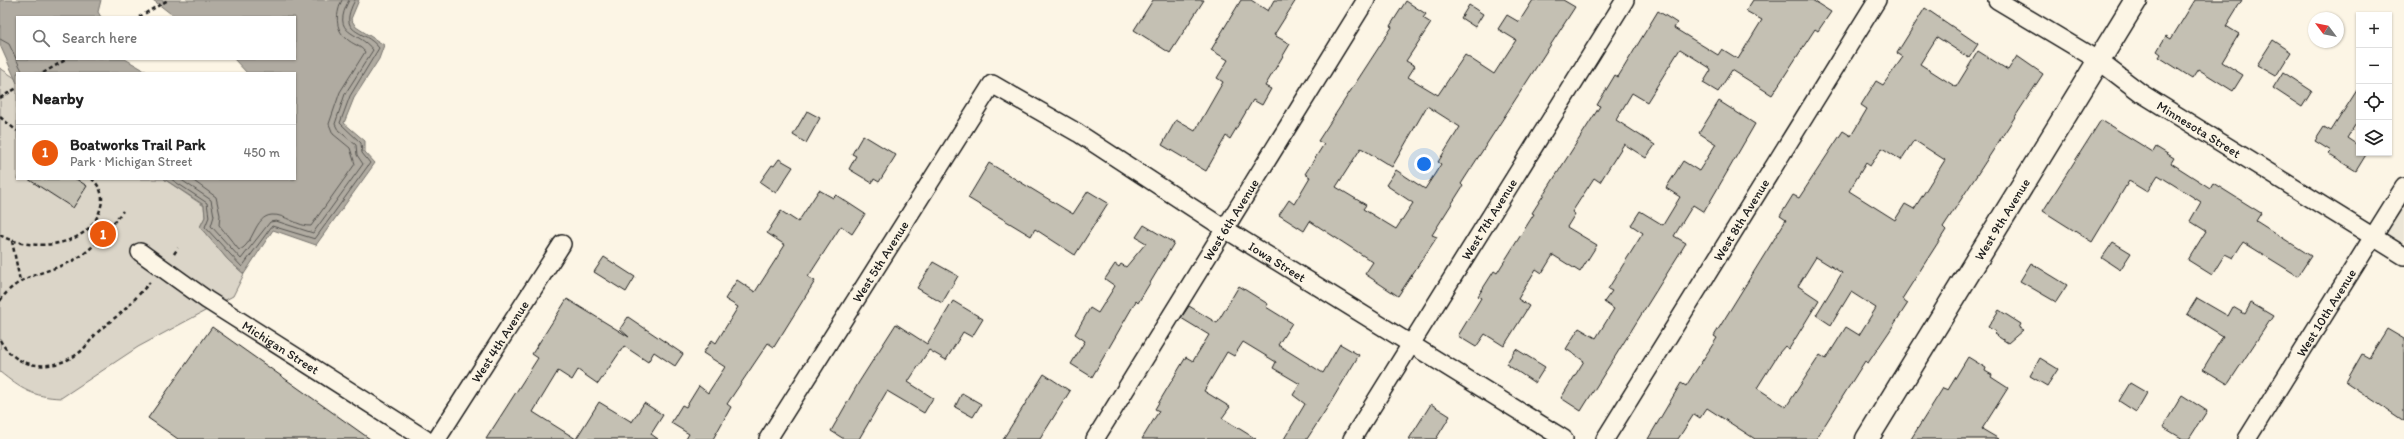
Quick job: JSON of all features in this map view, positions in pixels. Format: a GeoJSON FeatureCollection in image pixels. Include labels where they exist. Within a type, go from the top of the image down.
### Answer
{"type":"FeatureCollection","features":[{"type":"Feature","properties":{"kind":"main road","name":"West 9th Avenue"},"geometry":{"type":"LineString","coordinates":[[1867,439],[2136,0]]}},
{"type":"Feature","properties":{"kind":"street","name":"West 6th Avenue"},"geometry":{"type":"LineString","coordinates":[[1095,439],[1366,0]]}},
{"type":"Feature","properties":{"kind":"street","name":"West 7th Avenue"},"geometry":{"type":"LineString","coordinates":[[1352,439],[1626,0]]}},
{"type":"Feature","properties":{"kind":"street","name":"West 8th Avenue"},"geometry":{"type":"LineString","coordinates":[[1605,439],[1877,0]]}},
{"type":"Feature","properties":{"kind":"street","name":"Minnesota Street"},"geometry":{"type":"LineString","coordinates":[[1996,0],[2099,61],[2141,93],[2404,256]]}},
{"type":"Feature","properties":{"kind":"street","name":"Iowa Street"},"geometry":{"type":"LineString","coordinates":[[992,84],[1078,133],[1224,229],[1564,439]]}},
{"type":"Feature","properties":{"kind":"street","name":"West 5th Avenue"},"geometry":{"type":"LineString","coordinates":[[768,439],[992,84]]}},
{"type":"Feature","properties":{"kind":"street","name":"West 10th Avenue"},"geometry":{"type":"LineString","coordinates":[[2247,439],[2404,187]]}},
{"type":"Feature","properties":{"kind":"street","name":"West 4th Avenue"},"geometry":{"type":"LineString","coordinates":[[437,439],[562,244]]}},
{"type":"Feature","properties":{"kind":"street","name":"Michigan Street"},"geometry":{"type":"LineString","coordinates":[[140,252],[207,300],[425,439]]}},
{"type":"Feature","properties":{"kind":"path"},"geometry":{"type":"LineString","coordinates":[[141,16],[168,0]]}},
{"type":"Feature","properties":{"kind":"path"},"geometry":{"type":"LineString","coordinates":[[45,72],[65,60]]}},
{"type":"Feature","properties":{"kind":"path"},"geometry":{"type":"LineString","coordinates":[[0,98],[16,89]]}},
{"type":"Feature","properties":{"kind":"path"},"geometry":{"type":"LineString","coordinates":[[0,117],[16,131]]}},
{"type":"Feature","properties":{"kind":"path"},"geometry":{"type":"LineString","coordinates":[[0,236],[12,241],[37,245],[61,243],[86,231],[94,224],[100,213],[103,200],[100,188],[93,180]]}},
{"type":"Feature","properties":{"kind":"path"},"geometry":{"type":"LineString","coordinates":[[0,301],[10,288],[20,280],[77,258],[92,246],[123,211]]}},
{"type":"Feature","properties":{"kind":"path"},"geometry":{"type":"LineString","coordinates":[[12,241],[20,280]]}},
{"type":"Feature","properties":{"kind":"path"},"geometry":{"type":"LineString","coordinates":[[0,340],[8,352],[20,361],[40,366],[58,364],[83,349],[98,331],[127,308],[163,268],[178,248]]}},
{"type":"Feature","properties":{"kind":"shaded area"},"geometry":{"type":"Polygon","coordinates":[[[0,68],[15,78],[16,80],[16,180],[165,180],[204,206],[205,217],[200,227],[228,260],[244,274],[233,296],[138,347],[61,398],[35,394],[14,383],[0,372],[0,68]]]}},
{"type":"Feature","properties":{"kind":"shaded area"},"geometry":{"type":"Polygon","coordinates":[[[2404,187],[2404,256],[2373,237],[2404,187]]]}},
{"type":"Feature","properties":{"kind":"water"},"geometry":{"type":"Polygon","coordinates":[[[0,0],[101,0],[98,12],[100,16],[16,16],[16,60],[127,60],[147,72],[16,72],[16,81],[0,45],[0,0]]]}},
{"type":"Feature","properties":{"kind":"water"},"geometry":{"type":"Polygon","coordinates":[[[153,0],[359,0],[351,19],[356,27],[384,45],[379,59],[354,98],[344,123],[365,141],[365,152],[375,163],[316,245],[273,230],[244,274],[228,260],[200,227],[205,217],[204,205],[166,180],[296,180],[296,72],[246,72],[235,60],[296,60],[296,16],[174,16],[153,0]]]}},
{"type":"Feature","properties":{"kind":"building"},"geometry":{"type":"Polygon","coordinates":[[[1153,0],[1204,0],[1170,53],[1134,30],[1153,0]]]}},
{"type":"Feature","properties":{"kind":"building"},"geometry":{"type":"Polygon","coordinates":[[[1241,0],[1251,0],[1268,11],[1274,0],[1296,0],[1274,35],[1290,44],[1265,86],[1271,89],[1262,105],[1253,100],[1230,139],[1226,136],[1206,171],[1162,145],[1176,120],[1195,131],[1223,82],[1217,78],[1228,60],[1211,50],[1241,0]]]}},
{"type":"Feature","properties":{"kind":"building"},"geometry":{"type":"Polygon","coordinates":[[[1533,0],[1563,0],[1575,7],[1461,184],[1463,186],[1432,235],[1437,237],[1398,296],[1365,274],[1373,262],[1310,221],[1304,231],[1279,215],[1289,200],[1294,204],[1310,177],[1305,174],[1324,144],[1318,141],[1392,27],[1390,26],[1406,1],[1426,14],[1423,18],[1431,23],[1406,61],[1415,66],[1408,77],[1438,95],[1465,55],[1494,74],[1516,40],[1498,29],[1507,15],[1519,22],[1533,0]],[[1427,106],[1392,167],[1361,148],[1336,187],[1366,205],[1363,209],[1396,229],[1413,203],[1386,185],[1396,170],[1425,189],[1441,164],[1438,162],[1460,127],[1427,106]]]}},
{"type":"Feature","properties":{"kind":"building"},"geometry":{"type":"Polygon","coordinates":[[[1753,0],[1812,0],[1831,12],[1818,31],[1815,29],[1772,95],[1732,70],[1718,92],[1703,83],[1711,70],[1710,68],[1680,49],[1647,102],[1632,93],[1616,120],[1655,145],[1646,158],[1624,144],[1600,182],[1594,178],[1572,212],[1575,214],[1567,227],[1597,245],[1580,272],[1553,255],[1542,273],[1536,269],[1518,299],[1529,306],[1504,346],[1485,334],[1476,347],[1458,336],[1481,298],[1478,296],[1494,271],[1497,273],[1534,214],[1532,213],[1600,106],[1597,105],[1615,75],[1618,77],[1658,11],[1677,23],[1674,28],[1718,55],[1722,49],[1738,59],[1762,20],[1746,11],[1753,0]]]}},
{"type":"Feature","properties":{"kind":"building"},"geometry":{"type":"Polygon","coordinates":[[[2195,0],[2242,0],[2226,26],[2239,34],[2222,62],[2243,75],[2233,91],[2198,69],[2192,78],[2159,57],[2161,54],[2157,51],[2166,36],[2171,39],[2195,0]]]}},
{"type":"Feature","properties":{"kind":"building"},"geometry":{"type":"Polygon","coordinates":[[[1469,5],[1483,14],[1475,27],[1461,18],[1469,5]]]}},
{"type":"Feature","properties":{"kind":"building"},"geometry":{"type":"Polygon","coordinates":[[[1925,8],[1978,44],[1969,58],[1937,37],[1920,64],[1956,87],[1978,51],[2008,70],[2017,56],[2043,74],[1943,227],[1946,230],[1902,299],[1908,303],[1868,363],[1865,361],[1816,439],[1755,439],[1707,408],[1700,418],[1694,414],[1678,439],[1648,439],[1681,383],[1686,386],[1717,338],[1714,336],[1786,220],[1780,216],[1793,195],[1799,198],[1843,131],[1851,136],[1867,109],[1861,105],[1876,81],[1883,85],[1903,57],[1897,53],[1925,8]],[[1914,140],[1901,160],[1882,148],[1870,166],[1866,163],[1849,191],[1895,220],[1905,204],[1914,209],[1945,160],[1914,140]],[[1816,257],[1798,286],[1819,300],[1789,349],[1785,346],[1779,353],[1757,388],[1786,407],[1820,355],[1826,359],[1846,327],[1859,335],[1876,308],[1851,292],[1831,325],[1816,315],[1842,273],[1816,257]]]}},
{"type":"Feature","properties":{"kind":"building"},"geometry":{"type":"Polygon","coordinates":[[[2273,40],[2291,52],[2276,76],[2257,65],[2273,40]]]}},
{"type":"Feature","properties":{"kind":"building"},"geometry":{"type":"Polygon","coordinates":[[[2283,72],[2312,91],[2302,107],[2273,88],[2283,72]]]}},
{"type":"Feature","properties":{"kind":"building"},"geometry":{"type":"Polygon","coordinates":[[[2356,92],[2356,124],[2347,138],[2356,144],[2356,156],[2365,156],[2356,171],[2328,154],[2331,151],[2315,141],[2324,127],[2331,131],[2356,92]]]}},
{"type":"Feature","properties":{"kind":"building"},"geometry":{"type":"Polygon","coordinates":[[[1719,101],[1755,124],[1704,212],[1693,205],[1674,236],[1686,243],[1581,411],[1561,398],[1584,361],[1566,349],[1579,328],[1596,338],[1614,309],[1604,302],[1612,291],[1608,289],[1643,233],[1631,225],[1640,211],[1663,225],[1680,197],[1666,188],[1683,161],[1699,171],[1716,144],[1699,133],[1719,101]]]}},
{"type":"Feature","properties":{"kind":"building"},"geometry":{"type":"Polygon","coordinates":[[[807,111],[820,118],[806,143],[793,135],[807,111]]]}},
{"type":"Feature","properties":{"kind":"building"},"geometry":{"type":"Polygon","coordinates":[[[2101,120],[2153,152],[2156,147],[2174,158],[2171,163],[2210,188],[2213,183],[2261,213],[2256,221],[2311,256],[2298,276],[2243,242],[2233,258],[2225,254],[2212,275],[2188,260],[2206,231],[2190,221],[2201,202],[2158,175],[2147,192],[2129,181],[2092,242],[2043,211],[2101,120]]]}},
{"type":"Feature","properties":{"kind":"building"},"geometry":{"type":"Polygon","coordinates":[[[863,135],[896,155],[879,182],[874,179],[872,183],[849,169],[856,156],[852,154],[863,135]]]}},
{"type":"Feature","properties":{"kind":"building"},"geometry":{"type":"Polygon","coordinates":[[[779,159],[793,167],[776,193],[760,182],[772,165],[774,166],[779,159]]]}},
{"type":"Feature","properties":{"kind":"building"},"geometry":{"type":"Polygon","coordinates":[[[989,163],[1073,214],[1088,191],[1108,203],[1075,255],[1035,229],[1031,236],[968,198],[989,163]]]}},
{"type":"Feature","properties":{"kind":"building"},"geometry":{"type":"Polygon","coordinates":[[[30,180],[78,180],[87,186],[73,208],[30,180]]]}},
{"type":"Feature","properties":{"kind":"building"},"geometry":{"type":"Polygon","coordinates":[[[819,190],[833,198],[836,195],[865,214],[852,234],[841,226],[808,277],[815,281],[774,347],[768,343],[727,404],[731,407],[713,439],[686,439],[689,434],[671,423],[682,405],[686,407],[699,386],[708,393],[725,367],[703,353],[712,340],[716,343],[738,307],[725,299],[737,280],[755,292],[785,245],[767,233],[781,211],[798,222],[819,190]]]}},
{"type":"Feature","properties":{"kind":"building"},"geometry":{"type":"Polygon","coordinates":[[[1144,225],[1174,243],[1138,303],[1136,301],[1092,377],[1071,364],[1085,341],[1075,334],[1090,308],[1098,313],[1115,286],[1105,279],[1115,264],[1119,267],[1121,264],[1126,267],[1146,243],[1136,237],[1144,225]]]}},
{"type":"Feature","properties":{"kind":"building"},"geometry":{"type":"Polygon","coordinates":[[[2113,242],[2131,253],[2120,270],[2102,258],[2113,242]]]}},
{"type":"Feature","properties":{"kind":"building"},"geometry":{"type":"Polygon","coordinates":[[[604,257],[635,277],[626,292],[594,272],[604,257]]]}},
{"type":"Feature","properties":{"kind":"building"},"geometry":{"type":"Polygon","coordinates":[[[933,262],[958,276],[942,303],[917,288],[933,262]]]}},
{"type":"Feature","properties":{"kind":"building"},"geometry":{"type":"Polygon","coordinates":[[[2031,263],[2067,285],[2056,302],[2020,281],[2031,263]]]}},
{"type":"Feature","properties":{"kind":"building"},"geometry":{"type":"Polygon","coordinates":[[[1239,286],[1268,304],[1266,307],[1292,323],[1278,345],[1323,373],[1340,344],[1359,355],[1329,405],[1307,439],[1284,439],[1305,404],[1293,395],[1300,384],[1273,368],[1276,362],[1243,342],[1234,356],[1227,352],[1204,391],[1230,407],[1222,418],[1256,439],[1142,439],[1159,411],[1155,409],[1186,357],[1193,361],[1209,335],[1181,318],[1189,306],[1217,323],[1239,286]]]}},
{"type":"Feature","properties":{"kind":"building"},"geometry":{"type":"Polygon","coordinates":[[[2197,298],[2228,316],[2233,307],[2245,314],[2251,303],[2273,316],[2228,384],[2203,369],[2223,336],[2187,314],[2197,298]]]}},
{"type":"Feature","properties":{"kind":"building"},"geometry":{"type":"Polygon","coordinates":[[[567,299],[629,337],[620,329],[628,317],[683,354],[675,366],[654,352],[648,362],[624,346],[598,384],[578,370],[572,380],[558,371],[533,412],[576,439],[486,439],[538,358],[532,354],[567,299]]]}},
{"type":"Feature","properties":{"kind":"building"},"geometry":{"type":"Polygon","coordinates":[[[953,301],[983,319],[972,337],[963,332],[946,360],[929,350],[908,382],[933,398],[924,413],[887,391],[859,439],[844,439],[831,431],[859,382],[896,324],[927,344],[953,301]]]}},
{"type":"Feature","properties":{"kind":"building"},"geometry":{"type":"Polygon","coordinates":[[[1999,310],[2021,324],[2019,328],[2023,330],[2008,343],[1994,334],[1996,332],[1988,327],[1999,310]]]}},
{"type":"Feature","properties":{"kind":"building"},"geometry":{"type":"Polygon","coordinates":[[[212,327],[370,439],[178,439],[148,418],[212,327]]]}},
{"type":"Feature","properties":{"kind":"building"},"geometry":{"type":"Polygon","coordinates":[[[2387,329],[2404,339],[2404,421],[2346,382],[2362,354],[2369,358],[2387,329]]]}},
{"type":"Feature","properties":{"kind":"building"},"geometry":{"type":"Polygon","coordinates":[[[1516,349],[1545,367],[1535,383],[1506,364],[1516,349]]]}},
{"type":"Feature","properties":{"kind":"building"},"geometry":{"type":"Polygon","coordinates":[[[1968,357],[1986,368],[1985,371],[1992,375],[1991,377],[2008,388],[1982,429],[1999,439],[1911,439],[1943,388],[1948,390],[1968,357]]]}},
{"type":"Feature","properties":{"kind":"building"},"geometry":{"type":"Polygon","coordinates":[[[2040,358],[2058,369],[2047,386],[2030,376],[2040,358]]]}},
{"type":"Feature","properties":{"kind":"building"},"geometry":{"type":"Polygon","coordinates":[[[1044,374],[1070,391],[1040,439],[1003,439],[1044,374]]]}},
{"type":"Feature","properties":{"kind":"building"},"geometry":{"type":"Polygon","coordinates":[[[2130,383],[2147,393],[2136,412],[2119,401],[2130,383]]]}},
{"type":"Feature","properties":{"kind":"building"},"geometry":{"type":"Polygon","coordinates":[[[962,393],[981,404],[973,417],[955,407],[962,393]]]}},
{"type":"Feature","properties":{"kind":"building"},"geometry":{"type":"Polygon","coordinates":[[[2182,395],[2207,411],[2189,439],[2183,439],[2163,427],[2182,395]]]}},
{"type":"Feature","properties":{"kind":"building"},"geometry":{"type":"Polygon","coordinates":[[[599,402],[632,422],[644,403],[663,415],[651,434],[658,439],[576,439],[599,402]]]}},
{"type":"Feature","properties":{"kind":"building"},"geometry":{"type":"Polygon","coordinates":[[[1431,404],[1450,416],[1436,439],[1409,439],[1431,404]]]}},
{"type":"Feature","properties":{"kind":"place","name":"Boatworks Trail Park"},"geometry":{"type":"Point","coordinates":[103,234]}}]}
